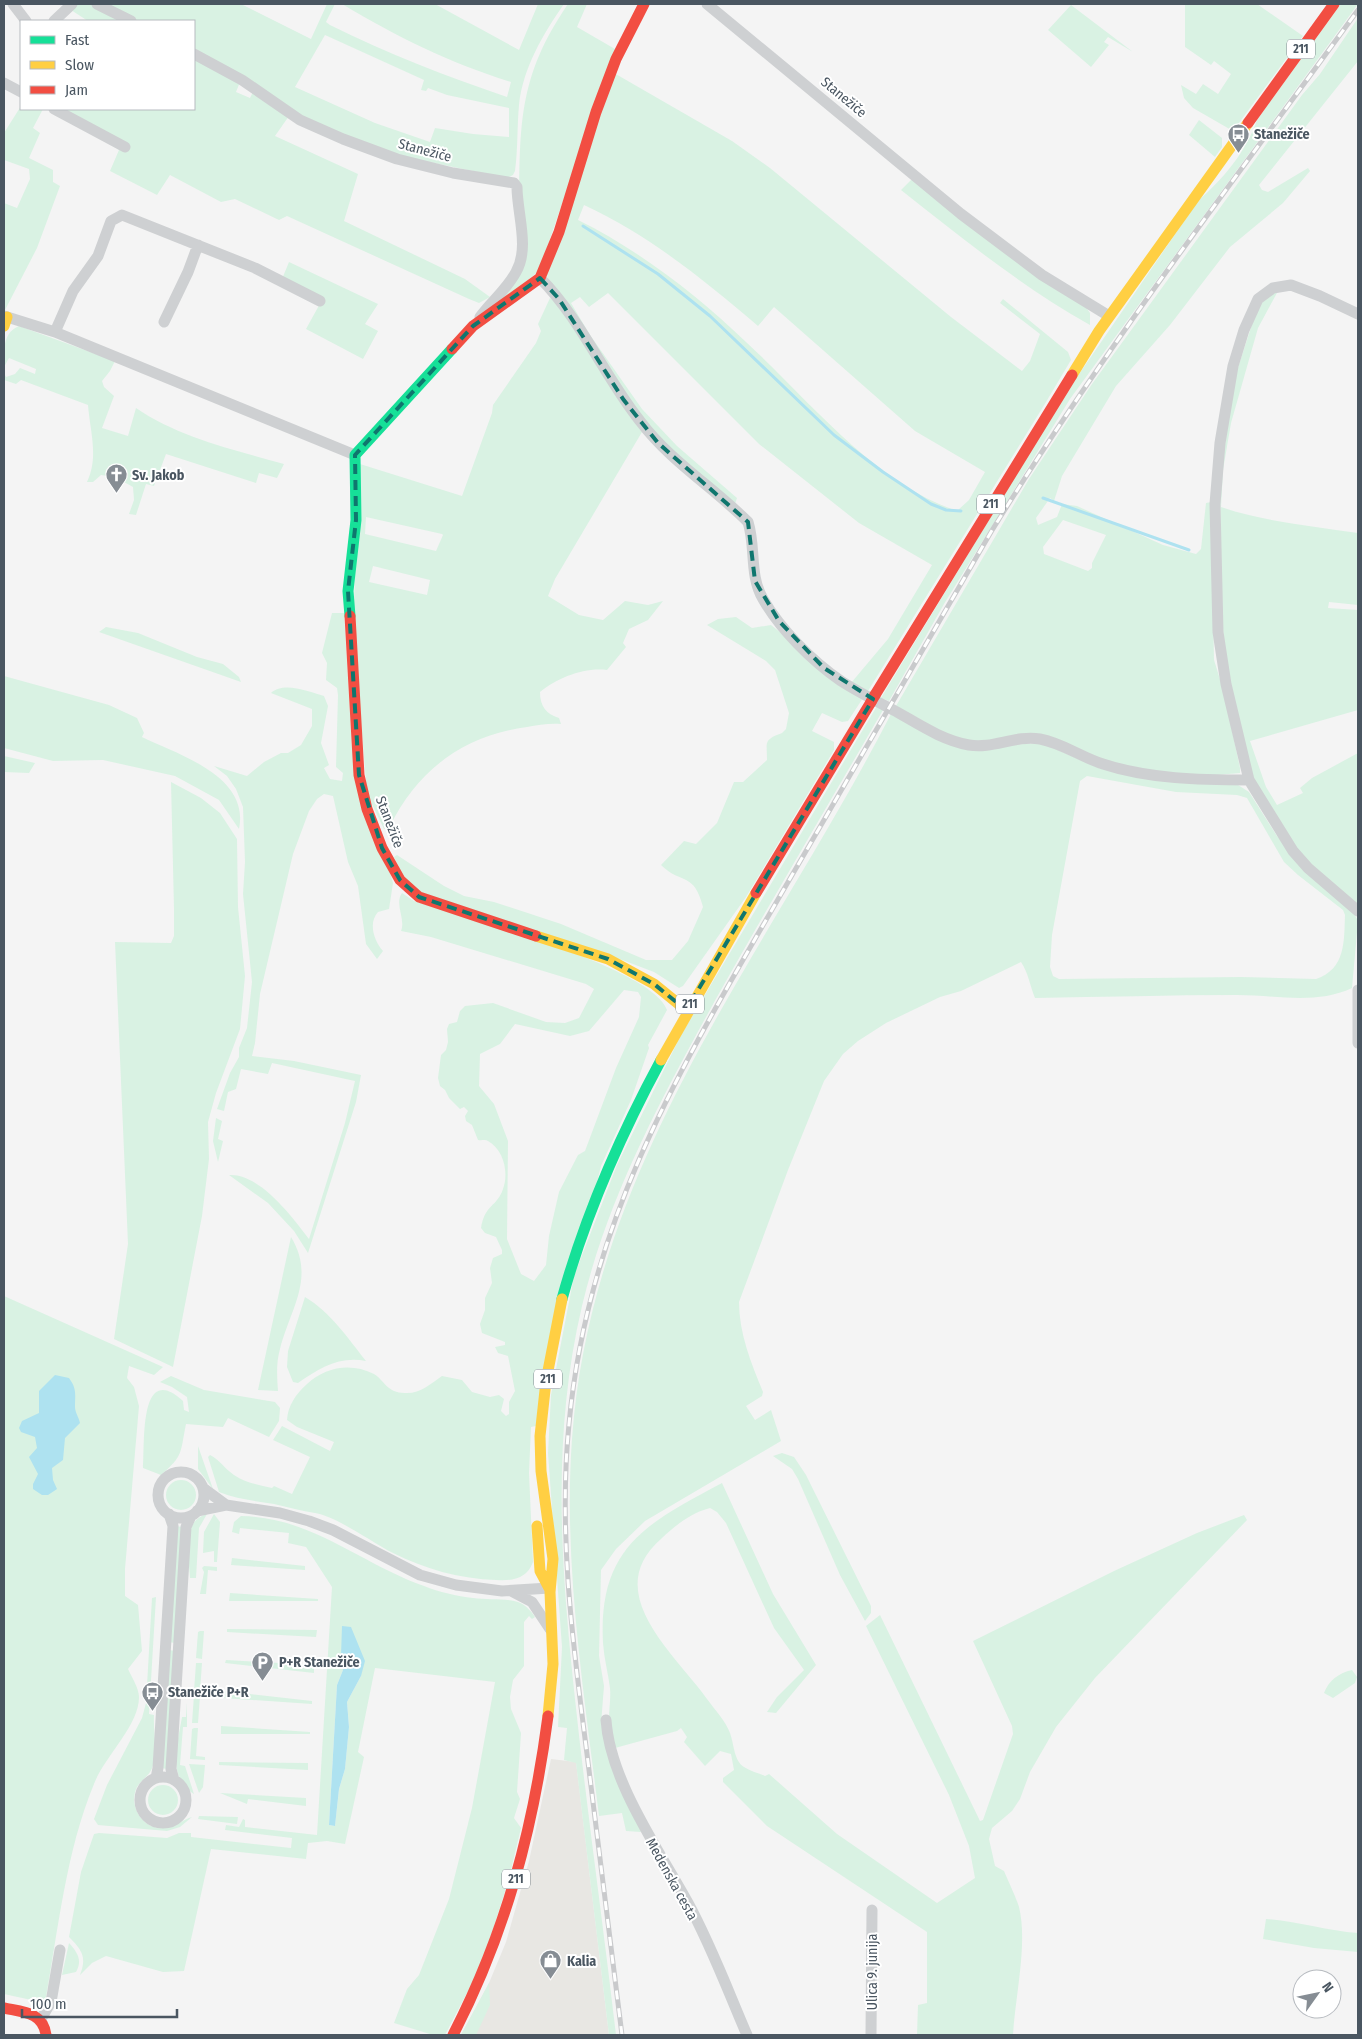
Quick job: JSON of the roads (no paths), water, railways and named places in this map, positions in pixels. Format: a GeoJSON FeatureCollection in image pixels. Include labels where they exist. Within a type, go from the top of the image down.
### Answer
{"type":"FeatureCollection","features":[{"type":"Feature","properties":{"kind":"main road"},"geometry":{"type":"LineString","coordinates":[[540,278],[560,232],[596,112],[616,59],[644,4]]}},
{"type":"Feature","properties":{"kind":"main road","name":"211"},"geometry":{"type":"LineString","coordinates":[[453,2035],[476,1993],[492,1954],[516,1878],[544,1746],[553,1660],[550,1588],[553,1570],[541,1468],[543,1418],[549,1366],[563,1294],[576,1250],[621,1141],[686,1010],[1066,381],[1109,316],[1334,4]]}},
{"type":"Feature","properties":{"kind":"main road","name":"Stanežiče"},"geometry":{"type":"LineString","coordinates":[[540,278],[473,326],[355,455],[356,520],[348,591],[359,775],[367,810],[382,848],[400,880],[419,897],[608,959],[654,984],[686,1010]]}},
{"type":"Feature","properties":{"kind":"main road"},"geometry":{"type":"LineString","coordinates":[[4,2008],[33,2014],[41,2019],[46,2035]]}},
{"type":"Feature","properties":{"kind":"street"},"geometry":{"type":"LineString","coordinates":[[14,4],[25,20]]}},
{"type":"Feature","properties":{"kind":"street"},"geometry":{"type":"LineString","coordinates":[[55,20],[72,4]]}},
{"type":"Feature","properties":{"kind":"street"},"geometry":{"type":"LineString","coordinates":[[97,4],[129,20]]}},
{"type":"Feature","properties":{"kind":"street","name":"Stanežiče"},"geometry":{"type":"LineString","coordinates":[[707,4],[961,214],[1042,275],[1109,316]]}},
{"type":"Feature","properties":{"kind":"street","name":"Stanežiče"},"geometry":{"type":"LineString","coordinates":[[195,55],[242,80],[300,120],[343,139],[398,159],[453,173],[514,184],[517,187],[522,244],[521,259],[517,270],[508,284],[473,326]]}},
{"type":"Feature","properties":{"kind":"street"},"geometry":{"type":"LineString","coordinates":[[4,83],[20,91]]}},
{"type":"Feature","properties":{"kind":"street"},"geometry":{"type":"LineString","coordinates":[[56,110],[125,147]]}},
{"type":"Feature","properties":{"kind":"street"},"geometry":{"type":"LineString","coordinates":[[55,332],[74,291],[98,256],[111,222],[116,217],[122,215],[255,268],[320,301]]}},
{"type":"Feature","properties":{"kind":"street"},"geometry":{"type":"LineString","coordinates":[[164,322],[188,272],[198,245]]}},
{"type":"Feature","properties":{"kind":"street"},"geometry":{"type":"LineString","coordinates":[[540,278],[560,299],[623,398],[658,443],[748,522],[752,534],[752,563],[762,598],[778,621],[803,648],[841,681],[931,732],[970,745],[991,744],[1028,738],[1040,739],[1102,764],[1142,773],[1202,780],[1249,780]]}},
{"type":"Feature","properties":{"kind":"street"},"geometry":{"type":"LineString","coordinates":[[1358,314],[1300,287],[1285,285],[1273,288],[1258,299],[1233,366],[1216,480],[1218,632],[1226,684],[1249,780],[1293,851],[1308,868],[1358,911]]}},
{"type":"Feature","properties":{"kind":"street"},"geometry":{"type":"LineString","coordinates":[[5,320],[55,332],[355,455]]}},
{"type":"Feature","properties":{"kind":"street"},"geometry":{"type":"LineString","coordinates":[[1358,990],[1358,1043]]}},
{"type":"Feature","properties":{"kind":"street"},"geometry":{"type":"LineString","coordinates":[[156,1778],[159,1759],[173,1526],[169,1514],[161,1505],[158,1493],[166,1477],[178,1472],[188,1473],[197,1478],[203,1488],[226,1505]]}},
{"type":"Feature","properties":{"kind":"street"},"geometry":{"type":"LineString","coordinates":[[174,1780],[164,1777],[156,1778],[143,1787],[140,1803],[146,1817],[161,1823],[176,1819],[185,1808],[186,1798],[184,1790],[174,1780],[170,1769],[186,1527],[194,1513],[203,1503],[203,1488]]}},
{"type":"Feature","properties":{"kind":"street"},"geometry":{"type":"LineString","coordinates":[[169,1514],[180,1518],[226,1505],[280,1513],[309,1521],[340,1534],[420,1575],[456,1586],[511,1591],[550,1588]]}},
{"type":"Feature","properties":{"kind":"street"},"geometry":{"type":"LineString","coordinates":[[511,1591],[532,1602],[552,1633]]}},
{"type":"Feature","properties":{"kind":"street","name":"Medenska cesta"},"geometry":{"type":"LineString","coordinates":[[606,1720],[610,1745],[636,1810],[664,1865],[688,1903],[747,2035]]}},
{"type":"Feature","properties":{"kind":"street","name":"Ulica 9. junija"},"geometry":{"type":"LineString","coordinates":[[871,2035],[872,1910]]}},
{"type":"Feature","properties":{"kind":"street"},"geometry":{"type":"LineString","coordinates":[[41,2019],[51,2002],[60,1950]]}},
{"type":"Feature","properties":{"kind":"water"},"geometry":{"type":"Polygon","coordinates":[[[55,1375],[69,1378],[72,1382],[75,1392],[75,1409],[80,1423],[65,1438],[63,1460],[52,1468],[53,1480],[57,1489],[48,1495],[42,1495],[33,1489],[33,1484],[38,1474],[29,1457],[37,1448],[35,1437],[21,1432],[19,1428],[22,1421],[39,1413],[39,1391],[55,1375]]]}},
{"type":"Feature","properties":{"kind":"water"},"geometry":{"type":"Polygon","coordinates":[[[342,1626],[351,1627],[365,1661],[361,1676],[347,1702],[349,1727],[345,1769],[339,1789],[335,1826],[329,1825],[337,1685],[343,1670],[341,1656],[342,1626]]]}},
{"type":"Feature","properties":{"kind":"waterway"},"geometry":{"type":"LineString","coordinates":[[583,226],[658,274],[710,316],[834,435],[883,472],[931,504],[946,510],[961,511]]}},
{"type":"Feature","properties":{"kind":"waterway"},"geometry":{"type":"LineString","coordinates":[[1043,498],[1189,550]]}},
{"type":"Feature","properties":{"kind":"railway"},"geometry":{"type":"LineString","coordinates":[[622,2035],[572,1631],[565,1507],[569,1424],[580,1349],[596,1278],[619,1210],[646,1144],[710,1017],[991,532],[1078,398],[1123,333],[1358,10]]}},
{"type":"Feature","properties":{"kind":"place","name":"Stanežiče"},"geometry":{"type":"Point","coordinates":[1238,153]}},
{"type":"Feature","properties":{"kind":"place","name":"Sv. Jakob"},"geometry":{"type":"Point","coordinates":[116,494]}},
{"type":"Feature","properties":{"kind":"place","name":"P+R Stanežiče"},"geometry":{"type":"Point","coordinates":[263,1681]}},
{"type":"Feature","properties":{"kind":"place","name":"Stanežiče P+R"},"geometry":{"type":"Point","coordinates":[152,1711]}},
{"type":"Feature","properties":{"kind":"place","name":"Kalia"},"geometry":{"type":"Point","coordinates":[551,1980]}}]}
